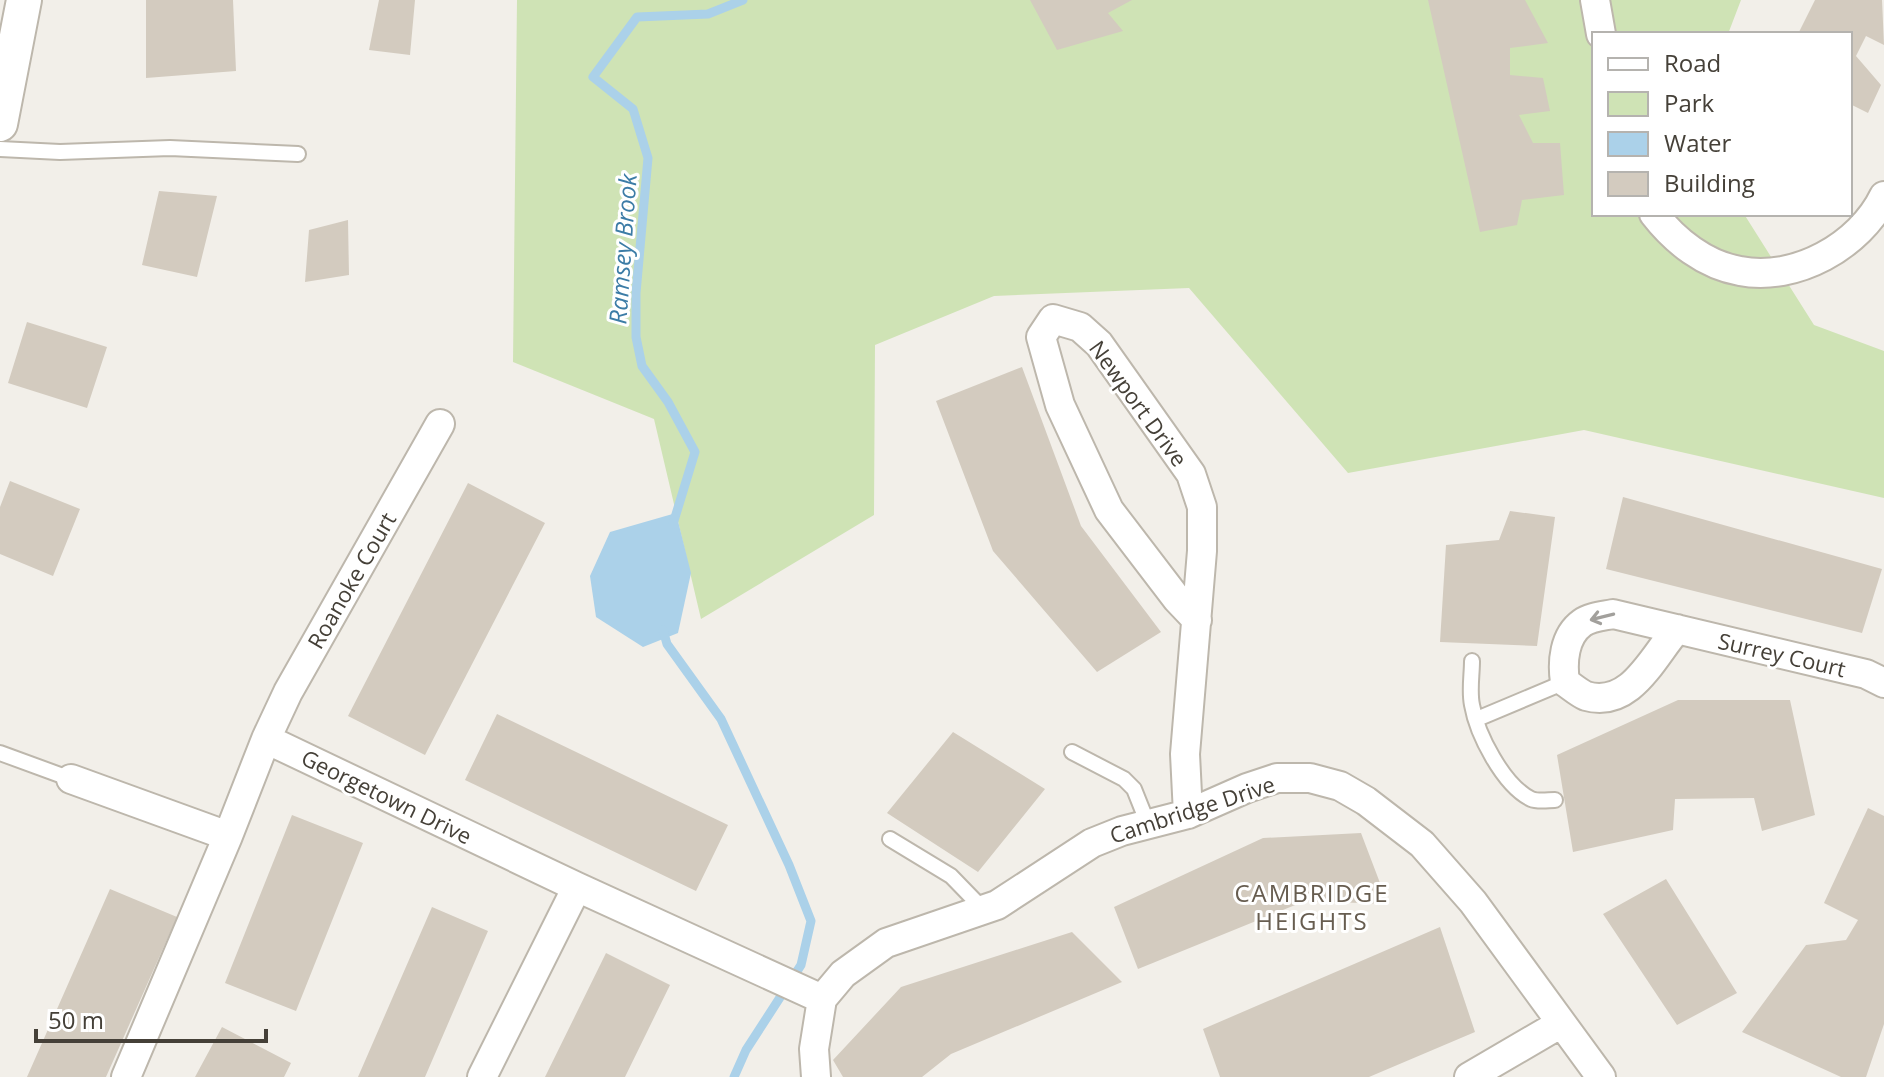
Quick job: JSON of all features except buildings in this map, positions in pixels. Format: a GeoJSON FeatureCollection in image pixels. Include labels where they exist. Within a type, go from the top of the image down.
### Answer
{"type":"FeatureCollection","features":[{"type":"Feature","properties":{"kind":"street"},"geometry":{"type":"LineString","coordinates":[[0,124],[24,0]]}},
{"type":"Feature","properties":{"kind":"street"},"geometry":{"type":"LineString","coordinates":[[1595,0],[1601,32]]}},
{"type":"Feature","properties":{"kind":"street"},"geometry":{"type":"LineString","coordinates":[[1656,216],[1693,252],[1739,271],[1771,272],[1798,267],[1828,254],[1855,235],[1879,207],[1884,196]]}},
{"type":"Feature","properties":{"kind":"street","name":"Newport Drive"},"geometry":{"type":"LineString","coordinates":[[1188,814],[1185,754],[1197,620],[1202,551],[1202,507],[1191,474],[1099,344],[1080,327],[1053,319],[1041,337],[1060,405],[1109,510],[1177,599],[1197,620]]}},
{"type":"Feature","properties":{"kind":"street","name":"Roanoke Court"},"geometry":{"type":"LineString","coordinates":[[266,739],[288,692],[440,424]]}},
{"type":"Feature","properties":{"kind":"street","name":"Surrey Court"},"geometry":{"type":"LineString","coordinates":[[1565,682],[1562,666],[1569,639],[1583,622],[1613,614],[1866,674],[1884,683]]}},
{"type":"Feature","properties":{"kind":"street"},"geometry":{"type":"LineString","coordinates":[[1565,682],[1585,695],[1612,697],[1634,683],[1677,629]]}},
{"type":"Feature","properties":{"kind":"street"},"geometry":{"type":"LineString","coordinates":[[126,1077],[266,739]]}},
{"type":"Feature","properties":{"kind":"street","name":"Georgetown Drive"},"geometry":{"type":"LineString","coordinates":[[266,739],[822,999]]}},
{"type":"Feature","properties":{"kind":"street","name":"Cambridge Drive"},"geometry":{"type":"LineString","coordinates":[[822,999],[843,974],[886,943],[997,905],[1092,843],[1188,814],[1277,778],[1310,778],[1340,786],[1366,801],[1422,844],[1473,902],[1601,1077]]}},
{"type":"Feature","properties":{"kind":"street"},"geometry":{"type":"LineString","coordinates":[[71,779],[228,836]]}},
{"type":"Feature","properties":{"kind":"street"},"geometry":{"type":"LineString","coordinates":[[482,1077],[577,887]]}},
{"type":"Feature","properties":{"kind":"street"},"geometry":{"type":"LineString","coordinates":[[816,1077],[814,1049],[822,999]]}},
{"type":"Feature","properties":{"kind":"street"},"geometry":{"type":"LineString","coordinates":[[1469,1077],[1560,1024]]}},
{"type":"Feature","properties":{"kind":"lane"},"geometry":{"type":"LineString","coordinates":[[0,149],[60,152],[170,148],[298,154]]}},
{"type":"Feature","properties":{"kind":"lane"},"geometry":{"type":"LineString","coordinates":[[1472,661],[1472,704],[1483,739],[1502,772],[1518,790],[1534,801],[1555,800]]}},
{"type":"Feature","properties":{"kind":"lane"},"geometry":{"type":"LineString","coordinates":[[1477,719],[1565,682]]}},
{"type":"Feature","properties":{"kind":"lane"},"geometry":{"type":"LineString","coordinates":[[1072,752],[1124,779],[1134,789],[1148,824]]}},
{"type":"Feature","properties":{"kind":"lane"},"geometry":{"type":"LineString","coordinates":[[0,753],[71,779]]}},
{"type":"Feature","properties":{"kind":"lane"},"geometry":{"type":"LineString","coordinates":[[890,839],[951,876],[983,909]]}},
{"type":"Feature","properties":{"kind":"green space"},"geometry":{"type":"Polygon","coordinates":[[[517,0],[1741,0],[1729,32],[1592,32],[1592,216],[1745,216],[1814,325],[1884,351],[1884,498],[1584,430],[1348,473],[1189,288],[994,296],[875,345],[874,515],[701,619],[654,419],[513,362],[517,0]]]}},
{"type":"Feature","properties":{"kind":"water"},"geometry":{"type":"Polygon","coordinates":[[[676,513],[691,573],[678,633],[643,647],[596,617],[590,576],[610,532],[676,513]]]}},
{"type":"Feature","properties":{"kind":"waterway","name":"Ramsey Brook"},"geometry":{"type":"LineString","coordinates":[[673,524],[695,452],[668,402],[642,366],[636,337],[636,293],[648,158],[633,109],[593,77],[637,17],[708,14],[743,0]]}},
{"type":"Feature","properties":{"kind":"waterway","name":"Ramsey Brook"},"geometry":{"type":"LineString","coordinates":[[663,630],[667,644],[721,719],[789,865],[811,921],[801,965],[746,1050],[734,1077]]}},
{"type":"Feature","properties":{"kind":"district","name":"CAMBRIDGE HEIGHTS"},"geometry":{"type":"Point","coordinates":[1312,906]}}]}
